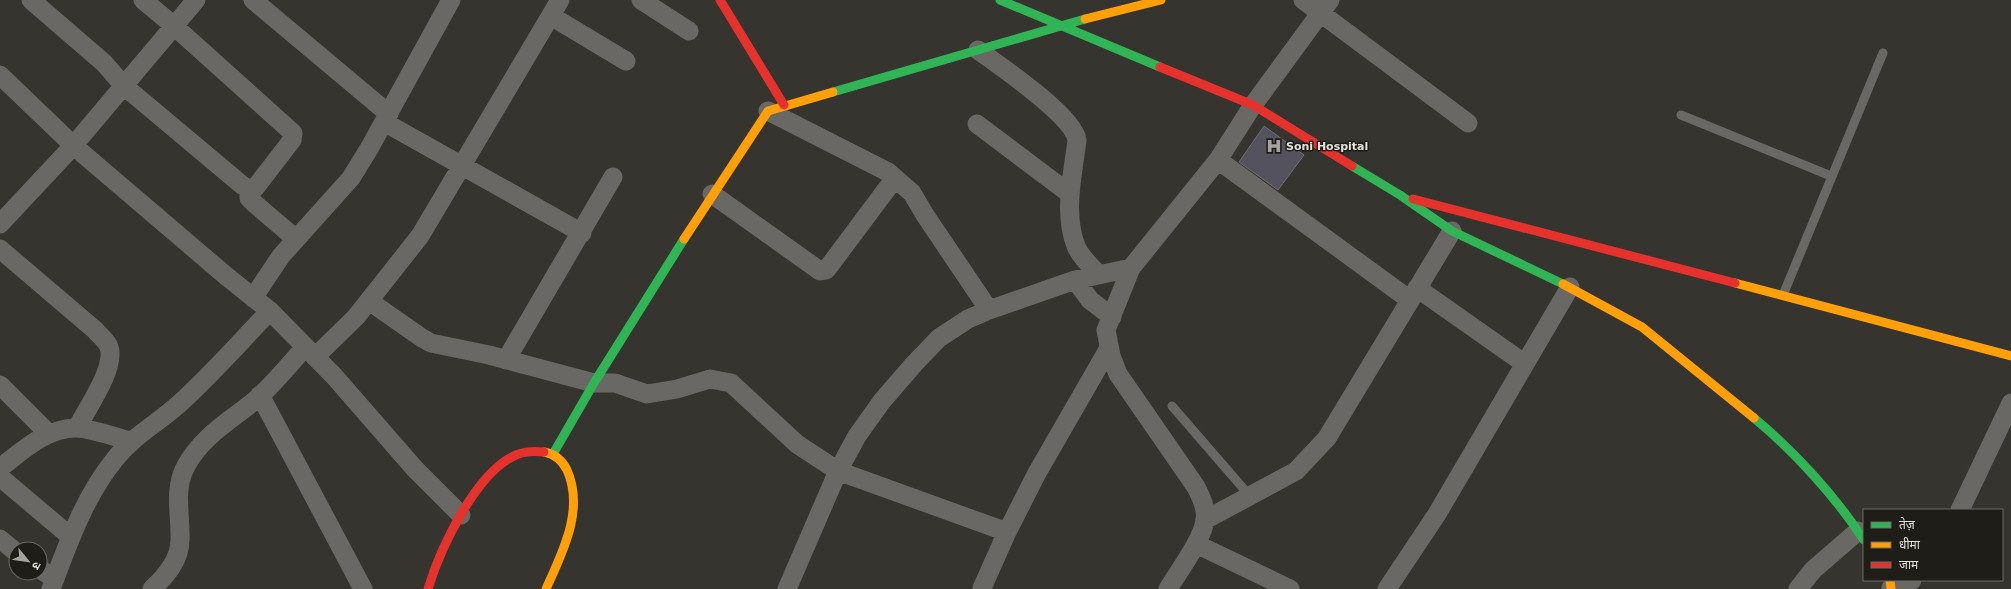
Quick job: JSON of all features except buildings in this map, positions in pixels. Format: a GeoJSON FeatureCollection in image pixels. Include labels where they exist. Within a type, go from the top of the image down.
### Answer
{"type":"FeatureCollection","features":[{"type":"Feature","properties":{"kind":"main road"},"geometry":{"type":"LineString","coordinates":[[720,0],[776,108]]}},
{"type":"Feature","properties":{"kind":"main road"},"geometry":{"type":"LineString","coordinates":[[1000,0],[1253,105],[1400,195],[1452,231],[1570,287],[1642,327],[1778,438],[1848,516],[1861,535]]}},
{"type":"Feature","properties":{"kind":"main road"},"geometry":{"type":"LineString","coordinates":[[553,454],[594,383],[712,194],[776,108],[1060,25],[1160,0]]}},
{"type":"Feature","properties":{"kind":"main road"},"geometry":{"type":"LineString","coordinates":[[1400,195],[1570,238],[1782,296],[2011,356]]}},
{"type":"Feature","properties":{"kind":"main road"},"geometry":{"type":"LineString","coordinates":[[428,589],[443,545],[461,515],[486,480],[508,459],[524,452],[540,451],[553,454],[564,464],[570,475],[573,500],[569,532],[546,589]]}},
{"type":"Feature","properties":{"kind":"street"},"geometry":{"type":"LineString","coordinates":[[31,0],[104,63],[124,86],[249,189],[255,188],[292,140],[293,133],[143,0]]}},
{"type":"Feature","properties":{"kind":"street"},"geometry":{"type":"LineString","coordinates":[[0,224],[73,146],[196,0]]}},
{"type":"Feature","properties":{"kind":"street"},"geometry":{"type":"LineString","coordinates":[[253,0],[386,118],[462,166],[582,233]]}},
{"type":"Feature","properties":{"kind":"street"},"geometry":{"type":"LineString","coordinates":[[253,298],[281,256],[351,178],[451,0]]}},
{"type":"Feature","properties":{"kind":"street"},"geometry":{"type":"LineString","coordinates":[[641,0],[689,31]]}},
{"type":"Feature","properties":{"kind":"street"},"geometry":{"type":"LineString","coordinates":[[1303,0],[1324,6],[1468,123]]}},
{"type":"Feature","properties":{"kind":"street"},"geometry":{"type":"LineString","coordinates":[[1168,589],[1196,544],[1205,520],[1203,503],[1196,487],[1118,374],[1106,330],[1132,268],[1218,160],[1253,105],[1324,6]]}},
{"type":"Feature","properties":{"kind":"street"},"geometry":{"type":"LineString","coordinates":[[152,589],[164,578],[174,564],[180,542],[177,509],[179,487],[184,468],[196,448],[216,429],[260,396],[310,352],[356,317],[420,236],[555,8],[626,61]]}},
{"type":"Feature","properties":{"kind":"street"},"geometry":{"type":"LineString","coordinates":[[978,50],[1051,106],[1072,127],[1077,140],[1070,194],[1070,223],[1076,248],[1099,276]]}},
{"type":"Feature","properties":{"kind":"street"},"geometry":{"type":"LineString","coordinates":[[0,75],[73,146],[270,311],[334,376],[415,469],[461,515]]}},
{"type":"Feature","properties":{"kind":"street"},"geometry":{"type":"LineString","coordinates":[[776,108],[888,172],[912,193],[925,215],[989,310]]}},
{"type":"Feature","properties":{"kind":"street"},"geometry":{"type":"LineString","coordinates":[[977,124],[1070,194]]}},
{"type":"Feature","properties":{"kind":"street"},"geometry":{"type":"LineString","coordinates":[[1218,160],[1414,294],[1525,364]]}},
{"type":"Feature","properties":{"kind":"street"},"geometry":{"type":"LineString","coordinates":[[506,360],[582,233],[613,176]]}},
{"type":"Feature","properties":{"kind":"street"},"geometry":{"type":"LineString","coordinates":[[712,194],[820,271],[826,270],[895,178]]}},
{"type":"Feature","properties":{"kind":"street"},"geometry":{"type":"LineString","coordinates":[[249,189],[249,198],[254,204],[296,239]]}},
{"type":"Feature","properties":{"kind":"street"},"geometry":{"type":"LineString","coordinates":[[1205,520],[1296,471],[1327,438],[1452,231]]}},
{"type":"Feature","properties":{"kind":"street"},"geometry":{"type":"LineString","coordinates":[[0,249],[95,330],[108,345],[111,356],[106,373],[76,428]]}},
{"type":"Feature","properties":{"kind":"street"},"geometry":{"type":"LineString","coordinates":[[787,589],[838,471],[857,436],[882,401],[939,338],[968,319],[989,310],[1076,280],[1132,268]]}},
{"type":"Feature","properties":{"kind":"street"},"geometry":{"type":"LineString","coordinates":[[1076,280],[1090,300],[1112,317]]}},
{"type":"Feature","properties":{"kind":"street"},"geometry":{"type":"LineString","coordinates":[[1387,589],[1438,514],[1570,287]]}},
{"type":"Feature","properties":{"kind":"street"},"geometry":{"type":"LineString","coordinates":[[369,301],[431,343],[489,355],[594,383],[615,383],[647,394],[677,389],[710,379],[731,383],[797,444],[838,471],[1007,532]]}},
{"type":"Feature","properties":{"kind":"street"},"geometry":{"type":"LineString","coordinates":[[49,579],[71,537],[85,505],[98,482],[114,460],[130,441],[174,408],[196,389],[270,311]]}},
{"type":"Feature","properties":{"kind":"street"},"geometry":{"type":"LineString","coordinates":[[982,588],[1007,532],[1041,466],[1110,348]]}},
{"type":"Feature","properties":{"kind":"street"},"geometry":{"type":"LineString","coordinates":[[0,385],[49,434]]}},
{"type":"Feature","properties":{"kind":"street"},"geometry":{"type":"LineString","coordinates":[[260,396],[363,589]]}},
{"type":"Feature","properties":{"kind":"street"},"geometry":{"type":"LineString","coordinates":[[1960,509],[2011,403]]}},
{"type":"Feature","properties":{"kind":"street"},"geometry":{"type":"LineString","coordinates":[[0,468],[35,441],[49,434],[76,428],[130,441]]}},
{"type":"Feature","properties":{"kind":"street"},"geometry":{"type":"LineString","coordinates":[[0,478],[71,537]]}},
{"type":"Feature","properties":{"kind":"street"},"geometry":{"type":"LineString","coordinates":[[1798,589],[1813,570],[1861,535]]}},
{"type":"Feature","properties":{"kind":"street"},"geometry":{"type":"LineString","coordinates":[[0,539],[8,546]]}},
{"type":"Feature","properties":{"kind":"street"},"geometry":{"type":"LineString","coordinates":[[1196,544],[1290,589]]}},
{"type":"Feature","properties":{"kind":"street"},"geometry":{"type":"LineString","coordinates":[[1891,586],[1907,584],[1911,581]]}},
{"type":"Feature","properties":{"kind":"lane"},"geometry":{"type":"LineString","coordinates":[[1782,296],[1883,53]]}},
{"type":"Feature","properties":{"kind":"lane"},"geometry":{"type":"LineString","coordinates":[[1681,115],[1831,176]]}},
{"type":"Feature","properties":{"kind":"lane"},"geometry":{"type":"LineString","coordinates":[[1172,406],[1249,495]]}},
{"type":"Feature","properties":{"kind":"traffic: fast"},"geometry":{"type":"LineString","coordinates":[[1000,0],[1160,67]]}},
{"type":"Feature","properties":{"kind":"traffic: fast"},"geometry":{"type":"LineString","coordinates":[[833,92],[1085,19]]}},
{"type":"Feature","properties":{"kind":"traffic: fast"},"geometry":{"type":"LineString","coordinates":[[1352,166],[1400,195],[1452,231],[1563,284]]}},
{"type":"Feature","properties":{"kind":"traffic: fast"},"geometry":{"type":"LineString","coordinates":[[553,454],[594,383],[684,239]]}},
{"type":"Feature","properties":{"kind":"traffic: fast"},"geometry":{"type":"LineString","coordinates":[[1754,418],[1784,445],[1813,475],[1853,523],[1863,538]]}},
{"type":"Feature","properties":{"kind":"traffic: slow"},"geometry":{"type":"LineString","coordinates":[[1085,19],[1161,0]]}},
{"type":"Feature","properties":{"kind":"traffic: slow"},"geometry":{"type":"LineString","coordinates":[[684,239],[768,111],[833,92]]}},
{"type":"Feature","properties":{"kind":"traffic: slow"},"geometry":{"type":"LineString","coordinates":[[1735,283],[2011,356]]}},
{"type":"Feature","properties":{"kind":"traffic: slow"},"geometry":{"type":"LineString","coordinates":[[1563,284],[1642,327],[1754,418]]}},
{"type":"Feature","properties":{"kind":"traffic: slow"},"geometry":{"type":"LineString","coordinates":[[544,452],[555,456],[565,466],[572,485],[574,500],[569,531],[559,561],[546,589]]}},
{"type":"Feature","properties":{"kind":"traffic: slow"},"geometry":{"type":"LineString","coordinates":[[1890,581],[1891,589]]}},
{"type":"Feature","properties":{"kind":"traffic: jam"},"geometry":{"type":"LineString","coordinates":[[720,0],[784,105]]}},
{"type":"Feature","properties":{"kind":"traffic: jam"},"geometry":{"type":"LineString","coordinates":[[1160,67],[1253,105],[1352,166]]}},
{"type":"Feature","properties":{"kind":"traffic: jam"},"geometry":{"type":"LineString","coordinates":[[1413,199],[1735,283]]}},
{"type":"Feature","properties":{"kind":"traffic: jam"},"geometry":{"type":"LineString","coordinates":[[428,589],[441,554],[462,513],[487,477],[501,464],[516,455],[537,451],[544,452]]}},
{"type":"Feature","properties":{"kind":"place","name":"Soni Hospital"},"geometry":{"type":"Point","coordinates":[1274,146]}}]}
